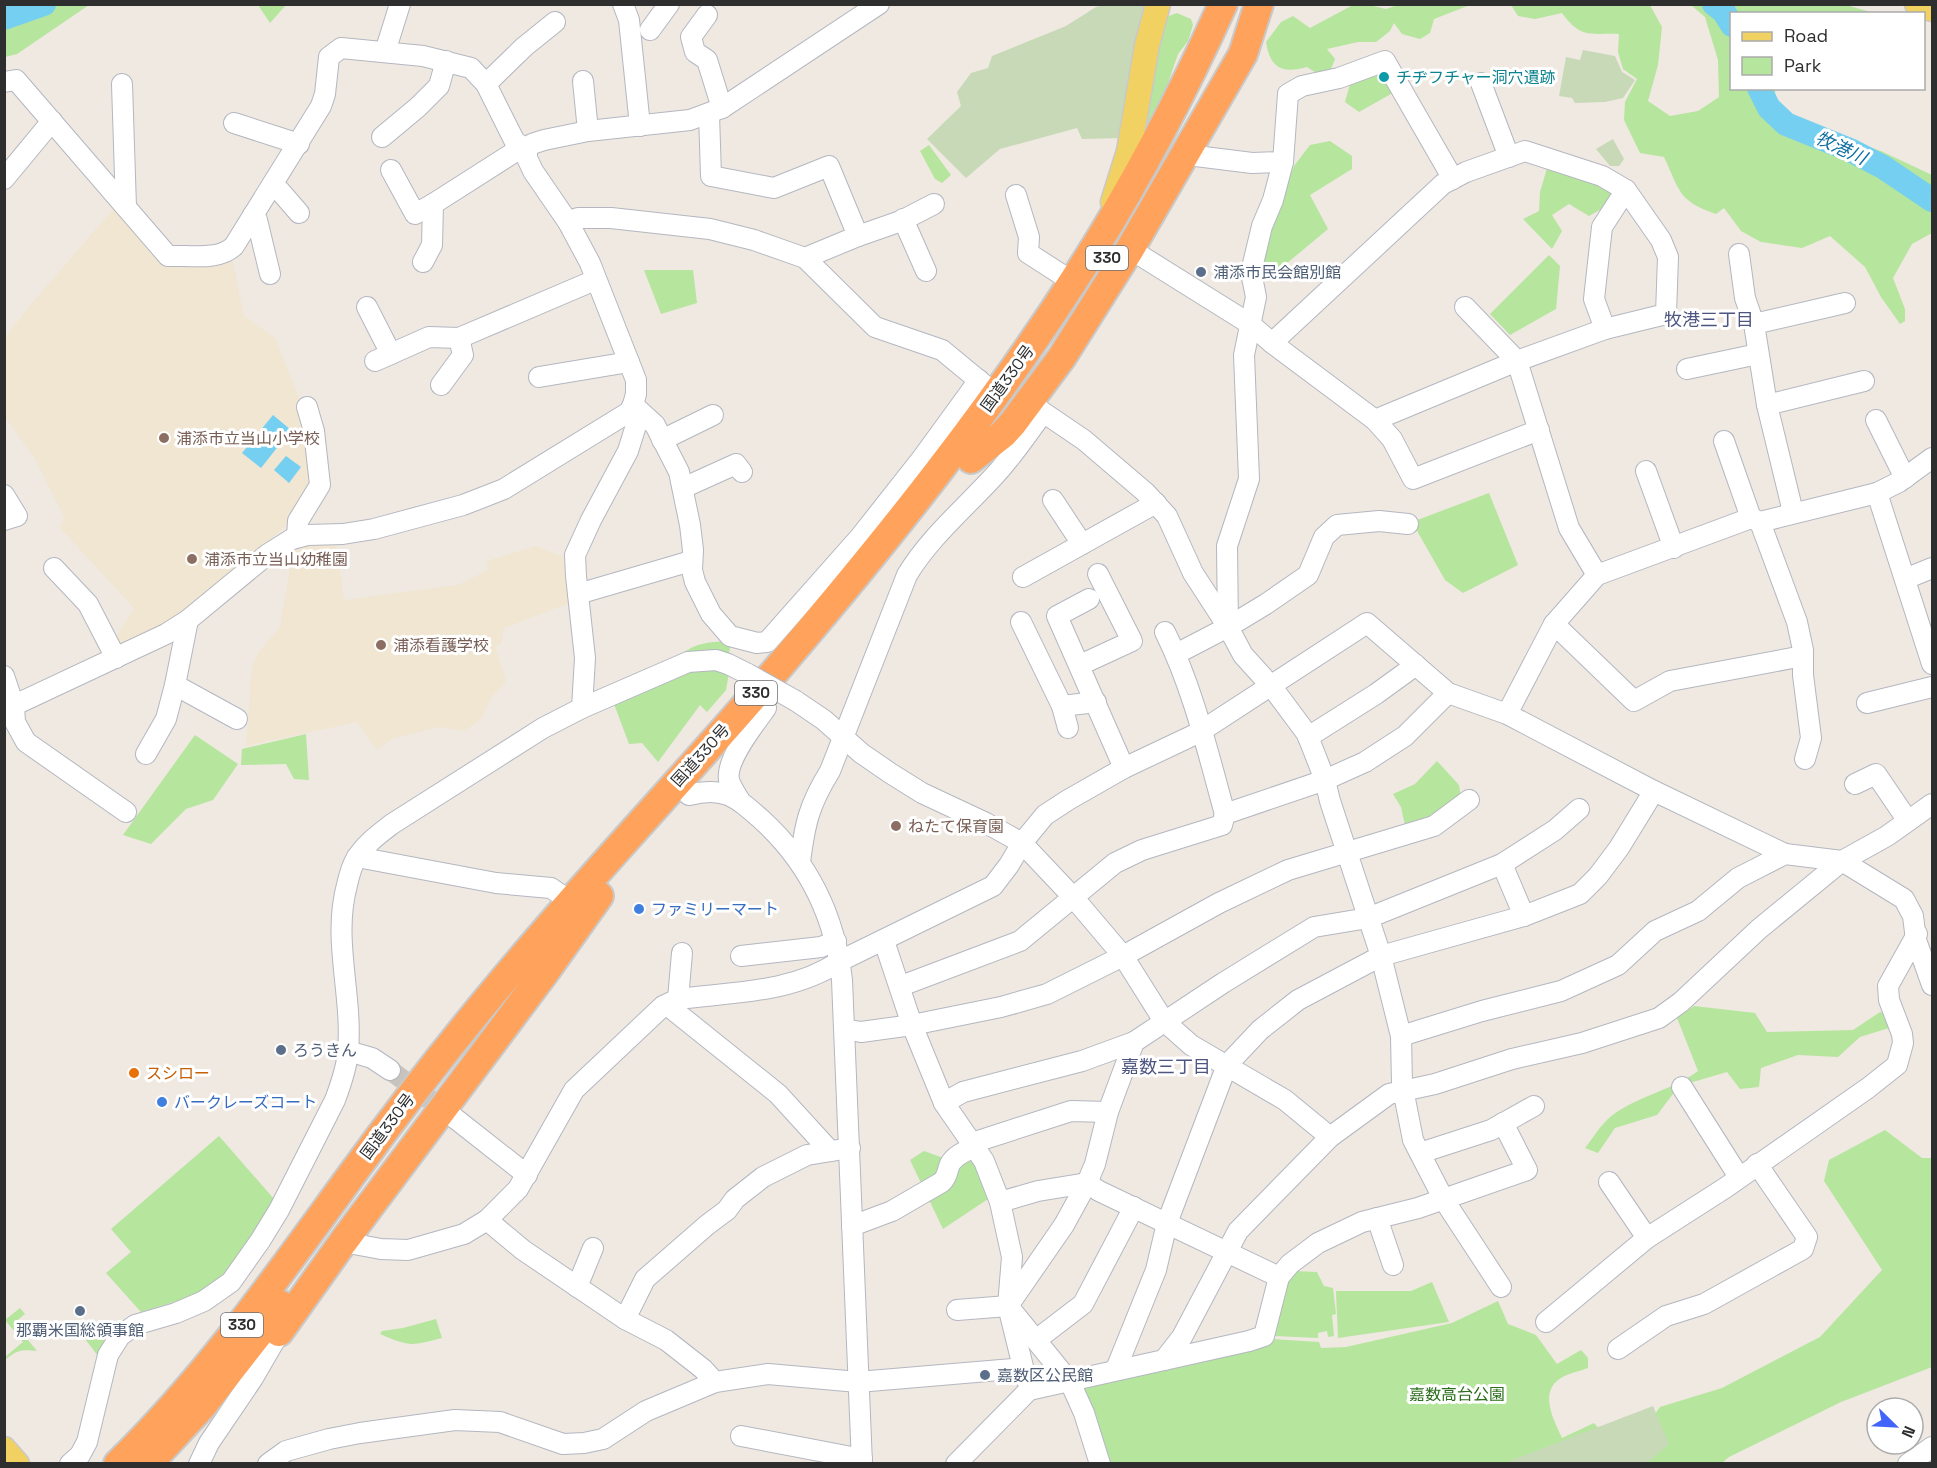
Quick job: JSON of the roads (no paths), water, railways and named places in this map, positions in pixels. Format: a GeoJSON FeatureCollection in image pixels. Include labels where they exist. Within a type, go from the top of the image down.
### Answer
{"type":"FeatureCollection","features":[{"type":"Feature","properties":{"kind":"highway","name":"国道330号"},"geometry":{"type":"LineString","coordinates":[[148,1464],[237,1365],[425,1076],[794,649],[919,497],[988,387],[1073,282],[1151,149],[1225,45],[1223,4]]}},
{"type":"Feature","properties":{"kind":"highway","name":"国道330号"},"geometry":{"type":"LineString","coordinates":[[584,893],[689,795],[862,596],[971,459],[1029,379],[1100,270],[1167,155],[1225,45],[1243,4]]}},
{"type":"Feature","properties":{"kind":"highway","name":"330"},"geometry":{"type":"LineString","coordinates":[[1225,45],[1259,4]]}},
{"type":"Feature","properties":{"kind":"highway"},"geometry":{"type":"LineString","coordinates":[[971,459],[1036,408],[1062,357],[1130,249],[1225,45]]}},
{"type":"Feature","properties":{"kind":"highway"},"geometry":{"type":"LineString","coordinates":[[171,1464],[210,1421],[282,1329],[343,1242],[544,972],[584,893]]}},
{"type":"Feature","properties":{"kind":"highway"},"geometry":{"type":"LineString","coordinates":[[95,1464],[146,1414],[184,1371],[246,1293],[369,1122],[419,1058],[492,974],[584,893]]}},
{"type":"Feature","properties":{"kind":"highway","name":"国道330号"},"geometry":{"type":"LineString","coordinates":[[118,1464],[153,1430],[220,1353],[359,1180]]}},
{"type":"Feature","properties":{"kind":"main road"},"geometry":{"type":"LineString","coordinates":[[1225,45],[1272,4]]}},
{"type":"Feature","properties":{"kind":"main road"},"geometry":{"type":"LineString","coordinates":[[1917,4],[1932,9]]}},
{"type":"Feature","properties":{"kind":"main road"},"geometry":{"type":"LineString","coordinates":[[1111,220],[1112,205],[1129,151],[1147,45],[1156,10]]}},
{"type":"Feature","properties":{"kind":"main road"},"geometry":{"type":"LineString","coordinates":[[4,1449],[17,1464]]}},
{"type":"Feature","properties":{"kind":"street"},"geometry":{"type":"LineString","coordinates":[[385,52],[400,4]]}},
{"type":"Feature","properties":{"kind":"street"},"geometry":{"type":"LineString","coordinates":[[623,4],[629,20],[640,126]]}},
{"type":"Feature","properties":{"kind":"street"},"geometry":{"type":"LineString","coordinates":[[650,30],[669,4]]}},
{"type":"Feature","properties":{"kind":"street"},"geometry":{"type":"LineString","coordinates":[[391,171],[418,219],[433,204],[513,153],[527,149],[532,144],[588,131],[690,120],[715,111],[879,4]]}},
{"type":"Feature","properties":{"kind":"street"},"geometry":{"type":"LineString","coordinates":[[706,15],[691,37],[695,52],[707,60],[715,111],[711,176],[774,188],[829,166],[858,236]]}},
{"type":"Feature","properties":{"kind":"street"},"geometry":{"type":"LineString","coordinates":[[486,84],[524,47],[555,22]]}},
{"type":"Feature","properties":{"kind":"street"},"geometry":{"type":"LineString","coordinates":[[4,82],[16,80],[168,256],[219,255],[229,251],[254,215],[321,106],[325,94],[329,57],[341,48],[423,56],[471,68],[486,84],[516,142],[527,149]]}},
{"type":"Feature","properties":{"kind":"street"},"geometry":{"type":"LineString","coordinates":[[382,137],[439,86],[446,61]]}},
{"type":"Feature","properties":{"kind":"street"},"geometry":{"type":"LineString","coordinates":[[1228,627],[1227,546],[1249,479],[1244,355],[1256,297],[1251,272],[1262,226],[1273,200],[1283,162],[1288,94],[1302,86],[1340,78],[1385,61],[1453,179]]}},
{"type":"Feature","properties":{"kind":"street"},"geometry":{"type":"LineString","coordinates":[[583,81],[588,131]]}},
{"type":"Feature","properties":{"kind":"street"},"geometry":{"type":"LineString","coordinates":[[1481,83],[1509,157]]}},
{"type":"Feature","properties":{"kind":"street"},"geometry":{"type":"LineString","coordinates":[[122,84],[126,207]]}},
{"type":"Feature","properties":{"kind":"street"},"geometry":{"type":"LineString","coordinates":[[4,179],[52,121]]}},
{"type":"Feature","properties":{"kind":"street"},"geometry":{"type":"LineString","coordinates":[[234,123],[299,144]]}},
{"type":"Feature","properties":{"kind":"street"},"geometry":{"type":"LineString","coordinates":[[9,708],[166,634],[188,620],[285,542],[297,537],[374,529],[491,495],[629,412],[637,386],[605,298],[595,280],[590,263],[568,222],[533,171],[527,158],[527,149]]}},
{"type":"Feature","properties":{"kind":"street"},"geometry":{"type":"LineString","coordinates":[[1272,343],[1420,204],[1443,184],[1466,172],[1525,151],[1602,176],[1626,189],[1661,240],[1668,256],[1666,314],[1605,329],[1517,361],[1375,420]]}},
{"type":"Feature","properties":{"kind":"street"},"geometry":{"type":"LineString","coordinates":[[1196,156],[1252,163],[1283,162]]}},
{"type":"Feature","properties":{"kind":"street"},"geometry":{"type":"LineString","coordinates":[[272,185],[299,213]]}},
{"type":"Feature","properties":{"kind":"street"},"geometry":{"type":"LineString","coordinates":[[1605,329],[1594,299],[1602,227],[1626,189]]}},
{"type":"Feature","properties":{"kind":"street"},"geometry":{"type":"LineString","coordinates":[[1016,195],[1029,237],[1028,253],[1073,282]]}},
{"type":"Feature","properties":{"kind":"street"},"geometry":{"type":"LineString","coordinates":[[423,262],[432,245],[433,204]]}},
{"type":"Feature","properties":{"kind":"street"},"geometry":{"type":"LineString","coordinates":[[805,258],[903,219],[934,204]]}},
{"type":"Feature","properties":{"kind":"street"},"geometry":{"type":"LineString","coordinates":[[254,215],[270,274]]}},
{"type":"Feature","properties":{"kind":"street"},"geometry":{"type":"LineString","coordinates":[[568,222],[578,219],[611,219],[710,230],[754,240],[805,258],[875,327],[942,350],[988,387],[923,457],[860,537],[767,642],[757,643],[730,636],[711,614],[695,582],[691,561],[693,550],[690,525],[678,472],[655,425],[633,405]]}},
{"type":"Feature","properties":{"kind":"street"},"geometry":{"type":"LineString","coordinates":[[903,219],[926,271]]}},
{"type":"Feature","properties":{"kind":"street"},"geometry":{"type":"LineString","coordinates":[[1130,249],[1250,324],[1375,420],[1392,439],[1413,479],[1539,430]]}},
{"type":"Feature","properties":{"kind":"street"},"geometry":{"type":"LineString","coordinates":[[1738,254],[1745,298],[1754,324],[1767,405],[1793,512]]}},
{"type":"Feature","properties":{"kind":"street"},"geometry":{"type":"LineString","coordinates":[[367,307],[383,357],[429,337],[459,338],[595,280]]}},
{"type":"Feature","properties":{"kind":"street"},"geometry":{"type":"LineString","coordinates":[[1754,324],[1845,303]]}},
{"type":"Feature","properties":{"kind":"street"},"geometry":{"type":"LineString","coordinates":[[1465,307],[1517,361],[1569,528],[1597,575]]}},
{"type":"Feature","properties":{"kind":"street"},"geometry":{"type":"LineString","coordinates":[[441,385],[463,355],[459,338]]}},
{"type":"Feature","properties":{"kind":"street"},"geometry":{"type":"LineString","coordinates":[[1687,369],[1758,354]]}},
{"type":"Feature","properties":{"kind":"street"},"geometry":{"type":"LineString","coordinates":[[539,376],[629,362]]}},
{"type":"Feature","properties":{"kind":"street"},"geometry":{"type":"LineString","coordinates":[[1767,405],[1864,381]]}},
{"type":"Feature","properties":{"kind":"street"},"geometry":{"type":"LineString","coordinates":[[582,708],[585,658],[576,555],[591,520],[628,451],[638,419],[633,405]]}},
{"type":"Feature","properties":{"kind":"street"},"geometry":{"type":"LineString","coordinates":[[297,537],[298,521],[320,484],[314,431],[307,407]]}},
{"type":"Feature","properties":{"kind":"street"},"geometry":{"type":"LineString","coordinates":[[800,862],[807,818],[813,798],[830,771],[901,587],[916,560],[998,473],[1036,408],[1084,440],[1145,492],[1167,516],[1193,573],[1243,655],[1272,687],[1308,737],[1381,956],[1401,1036],[1404,1091],[1413,1140],[1444,1200],[1501,1287]]}},
{"type":"Feature","properties":{"kind":"street"},"geometry":{"type":"LineString","coordinates":[[662,440],[713,416]]}},
{"type":"Feature","properties":{"kind":"street"},"geometry":{"type":"LineString","coordinates":[[1876,420],[1905,478]]}},
{"type":"Feature","properties":{"kind":"street"},"geometry":{"type":"LineString","coordinates":[[1724,441],[1797,622],[1812,738],[1805,759]]}},
{"type":"Feature","properties":{"kind":"street"},"geometry":{"type":"LineString","coordinates":[[1507,714],[1554,624],[1597,575],[1755,520],[1877,493],[1905,478],[1932,458]]}},
{"type":"Feature","properties":{"kind":"street"},"geometry":{"type":"LineString","coordinates":[[683,488],[736,464],[742,472]]}},
{"type":"Feature","properties":{"kind":"street"},"geometry":{"type":"LineString","coordinates":[[1646,471],[1674,548]]}},
{"type":"Feature","properties":{"kind":"street"},"geometry":{"type":"LineString","coordinates":[[1877,493],[1932,664]]}},
{"type":"Feature","properties":{"kind":"street"},"geometry":{"type":"LineString","coordinates":[[4,495],[16,516],[4,520]]}},
{"type":"Feature","properties":{"kind":"street"},"geometry":{"type":"LineString","coordinates":[[1053,500],[1082,544]]}},
{"type":"Feature","properties":{"kind":"street"},"geometry":{"type":"LineString","coordinates":[[1023,577],[1156,503]]}},
{"type":"Feature","properties":{"kind":"street"},"geometry":{"type":"LineString","coordinates":[[1176,654],[1228,627],[1308,575],[1324,537],[1336,525],[1379,521],[1408,524]]}},
{"type":"Feature","properties":{"kind":"street"},"geometry":{"type":"LineString","coordinates":[[578,594],[691,561]]}},
{"type":"Feature","properties":{"kind":"street"},"geometry":{"type":"LineString","coordinates":[[54,568],[88,604],[116,658]]}},
{"type":"Feature","properties":{"kind":"street"},"geometry":{"type":"LineString","coordinates":[[1905,579],[1932,568]]}},
{"type":"Feature","properties":{"kind":"street"},"geometry":{"type":"LineString","coordinates":[[1080,665],[1132,641],[1098,574]]}},
{"type":"Feature","properties":{"kind":"street"},"geometry":{"type":"LineString","coordinates":[[1089,599],[1057,616],[1124,768]]}},
{"type":"Feature","properties":{"kind":"street"},"geometry":{"type":"LineString","coordinates":[[146,754],[166,719],[176,685],[188,620]]}},
{"type":"Feature","properties":{"kind":"street"},"geometry":{"type":"LineString","coordinates":[[1021,622],[1062,706],[1068,728]]}},
{"type":"Feature","properties":{"kind":"street"},"geometry":{"type":"LineString","coordinates":[[343,1242],[381,1249],[408,1250],[464,1234],[487,1220],[518,1189],[574,1090],[672,1002],[776,987],[819,975],[840,961],[993,886],[1022,843],[1046,815],[1124,768],[1202,731],[1367,623],[1448,693],[1507,714],[1654,791],[1785,854],[1842,861],[1904,899],[1913,916],[1916,940],[1932,985]]}},
{"type":"Feature","properties":{"kind":"street"},"geometry":{"type":"LineString","coordinates":[[1554,624],[1634,701],[1670,681],[1803,657]]}},
{"type":"Feature","properties":{"kind":"street"},"geometry":{"type":"LineString","coordinates":[[901,986],[1020,941],[1115,863],[1142,850],[1222,825],[1225,814],[1202,731],[1176,654],[1165,632]]}},
{"type":"Feature","properties":{"kind":"street"},"geometry":{"type":"LineString","coordinates":[[70,1464],[80,1455],[87,1442],[108,1355],[120,1336],[135,1325],[204,1301],[231,1282],[279,1210],[335,1100],[342,1082],[348,1051],[341,937],[342,902],[351,867],[357,857],[371,840],[392,824],[543,728],[582,708],[688,662],[716,660],[748,674],[824,720],[869,759],[922,793],[987,823],[1022,843],[1073,897],[1123,956],[1164,1021],[1191,1045],[1285,1100],[1330,1137]]}},
{"type":"Feature","properties":{"kind":"street"},"geometry":{"type":"LineString","coordinates":[[1308,737],[1376,694],[1416,665]]}},
{"type":"Feature","properties":{"kind":"street"},"geometry":{"type":"LineString","coordinates":[[4,676],[9,708],[26,742],[126,812]]}},
{"type":"Feature","properties":{"kind":"street"},"geometry":{"type":"LineString","coordinates":[[176,685],[237,719]]}},
{"type":"Feature","properties":{"kind":"street"},"geometry":{"type":"LineString","coordinates":[[1867,703],[1932,687]]}},
{"type":"Feature","properties":{"kind":"street"},"geometry":{"type":"LineString","coordinates":[[1225,814],[1324,780],[1365,762],[1405,736],[1448,693]]}},
{"type":"Feature","properties":{"kind":"street"},"geometry":{"type":"LineString","coordinates":[[1062,706],[1096,702]]}},
{"type":"Feature","properties":{"kind":"street"},"geometry":{"type":"LineString","coordinates":[[741,1436],[862,1462],[852,1226],[840,1149],[844,1029],[840,961],[825,908],[800,862],[774,831],[740,801],[730,783],[730,768],[744,740],[766,708]]}},
{"type":"Feature","properties":{"kind":"street"},"geometry":{"type":"LineString","coordinates":[[1855,784],[1876,774],[1908,821]]}},
{"type":"Feature","properties":{"kind":"street"},"geometry":{"type":"LineString","coordinates":[[689,795],[715,791],[740,801]]}},
{"type":"Feature","properties":{"kind":"street"},"geometry":{"type":"LineString","coordinates":[[1116,1369],[1155,1270],[1167,1223],[1227,1065],[1260,1030],[1298,1000],[1381,956],[1524,916],[1580,894],[1598,876],[1619,848],[1654,791]]}},
{"type":"Feature","properties":{"kind":"street"},"geometry":{"type":"LineString","coordinates":[[844,1029],[861,1032],[912,1025],[1001,1007],[1047,994],[1123,956],[1219,903],[1288,870],[1434,826],[1469,800]]}},
{"type":"Feature","properties":{"kind":"street"},"geometry":{"type":"LineString","coordinates":[[1164,1360],[1182,1337],[1238,1231],[1330,1137],[1389,1094],[1435,1084],[1512,1059],[1582,1043],[1659,1018],[1681,1002],[1759,929],[1842,861],[1887,836],[1932,804]]}},
{"type":"Feature","properties":{"kind":"street"},"geometry":{"type":"LineString","coordinates":[[944,1103],[963,1092],[1082,1061],[1134,1042],[1314,927],[1368,918],[1502,864],[1555,830],[1579,809]]}},
{"type":"Feature","properties":{"kind":"street"},"geometry":{"type":"LineString","coordinates":[[1401,1036],[1482,1011],[1561,991],[1618,965],[1655,931],[1698,910],[1738,878],[1785,854]]}},
{"type":"Feature","properties":{"kind":"street"},"geometry":{"type":"LineString","coordinates":[[357,857],[496,883],[584,893]]}},
{"type":"Feature","properties":{"kind":"street"},"geometry":{"type":"LineString","coordinates":[[1502,864],[1524,916]]}},
{"type":"Feature","properties":{"kind":"street"},"geometry":{"type":"LineString","coordinates":[[1546,1323],[1647,1238],[1868,1088],[1897,1065],[1903,1043],[1902,1034],[1889,1000],[1888,986],[1917,934]]}},
{"type":"Feature","properties":{"kind":"street"},"geometry":{"type":"LineString","coordinates":[[741,956],[821,947],[836,941]]}},
{"type":"Feature","properties":{"kind":"street"},"geometry":{"type":"LineString","coordinates":[[884,941],[901,986],[912,1025],[944,1103],[984,1161],[1000,1202],[1012,1257],[1008,1306],[1029,1390]]}},
{"type":"Feature","properties":{"kind":"street"},"geometry":{"type":"LineString","coordinates":[[672,1002],[682,953]]}},
{"type":"Feature","properties":{"kind":"street"},"geometry":{"type":"LineString","coordinates":[[672,1002],[840,1149]]}},
{"type":"Feature","properties":{"kind":"street"},"geometry":{"type":"LineString","coordinates":[[1008,1306],[1064,1225],[1087,1183],[1095,1164],[1108,1112],[1134,1042]]}},
{"type":"Feature","properties":{"kind":"street"},"geometry":{"type":"LineString","coordinates":[[348,1051],[372,1059],[390,1070]]}},
{"type":"Feature","properties":{"kind":"street"},"geometry":{"type":"LineString","coordinates":[[1682,1087],[1739,1177]]}},
{"type":"Feature","properties":{"kind":"street"},"geometry":{"type":"LineString","coordinates":[[1420,1153],[1491,1130],[1534,1106]]}},
{"type":"Feature","properties":{"kind":"street"},"geometry":{"type":"LineString","coordinates":[[852,1226],[892,1211],[942,1182],[948,1176],[951,1164],[957,1156],[973,1145],[1071,1111],[1108,1112]]}},
{"type":"Feature","properties":{"kind":"street"},"geometry":{"type":"LineString","coordinates":[[452,1116],[526,1175]]}},
{"type":"Feature","properties":{"kind":"street"},"geometry":{"type":"LineString","coordinates":[[956,1464],[1029,1390],[1264,1336],[1279,1277],[1290,1264],[1318,1244],[1362,1222],[1444,1200],[1527,1170],[1503,1123]]}},
{"type":"Feature","properties":{"kind":"street"},"geometry":{"type":"LineString","coordinates":[[625,1319],[645,1279],[727,1210],[735,1199],[764,1177],[788,1163],[807,1155],[840,1149]]}},
{"type":"Feature","properties":{"kind":"street"},"geometry":{"type":"LineString","coordinates":[[1618,1349],[1666,1316],[1704,1304],[1803,1249],[1807,1237],[1757,1164]]}},
{"type":"Feature","properties":{"kind":"street"},"geometry":{"type":"LineString","coordinates":[[1609,1182],[1647,1238]]}},
{"type":"Feature","properties":{"kind":"street"},"geometry":{"type":"LineString","coordinates":[[1000,1202],[1038,1191],[1087,1183],[1099,1191],[1279,1277]]}},
{"type":"Feature","properties":{"kind":"street"},"geometry":{"type":"LineString","coordinates":[[1036,1340],[1083,1304],[1134,1208]]}},
{"type":"Feature","properties":{"kind":"street"},"geometry":{"type":"LineString","coordinates":[[1377,1218],[1393,1265]]}},
{"type":"Feature","properties":{"kind":"street"},"geometry":{"type":"LineString","coordinates":[[487,1220],[523,1250],[577,1287],[625,1319],[666,1340],[703,1369],[715,1382]]}},
{"type":"Feature","properties":{"kind":"street"},"geometry":{"type":"LineString","coordinates":[[577,1287],[593,1248]]}},
{"type":"Feature","properties":{"kind":"street"},"geometry":{"type":"LineString","coordinates":[[957,1310],[1008,1306]]}},
{"type":"Feature","properties":{"kind":"street"},"geometry":{"type":"LineString","coordinates":[[1008,1306],[1070,1382],[1084,1413],[1100,1464]]}},
{"type":"Feature","properties":{"kind":"street"},"geometry":{"type":"LineString","coordinates":[[199,1464],[209,1443],[253,1378],[282,1329]]}},
{"type":"Feature","properties":{"kind":"street"},"geometry":{"type":"LineString","coordinates":[[268,1464],[286,1451],[329,1439],[455,1420],[500,1422],[563,1444],[584,1443],[603,1439],[646,1411],[715,1382],[768,1374],[858,1382],[1023,1368]]}},
{"type":"Feature","properties":{"kind":"street"},"geometry":{"type":"LineString","coordinates":[[1908,1464],[1932,1447]]}},
{"type":"Feature","properties":{"kind":"water"},"geometry":{"type":"Polygon","coordinates":[[[273,415],[291,430],[261,468],[242,453],[273,415]]]}},
{"type":"Feature","properties":{"kind":"water"},"geometry":{"type":"Polygon","coordinates":[[[286,456],[301,467],[289,483],[274,470],[286,456]]]}},
{"type":"Feature","properties":{"kind":"waterway","name":"牧港川"},"geometry":{"type":"LineString","coordinates":[[4,18],[44,4]]}},
{"type":"Feature","properties":{"kind":"waterway","name":"牧港川"},"geometry":{"type":"LineString","coordinates":[[1714,4],[1724,12],[1730,22]]}},
{"type":"Feature","properties":{"kind":"waterway","name":"牧港川"},"geometry":{"type":"LineString","coordinates":[[1760,90],[1769,108],[1786,124],[1850,150],[1883,167],[1932,200]]}},
{"type":"Feature","properties":{"kind":"tunnel"},"geometry":{"type":"LineString","coordinates":[[390,1070],[452,1116]]}},
{"type":"Feature","properties":{"kind":"place","name":"チヂフチャー洞穴遺跡"},"geometry":{"type":"Point","coordinates":[1384,77]}},
{"type":"Feature","properties":{"kind":"place","name":"浦添市民会館別館"},"geometry":{"type":"Point","coordinates":[1201,272]}},
{"type":"Feature","properties":{"kind":"place","name":"浦添市立当山小学校"},"geometry":{"type":"Point","coordinates":[164,438]}},
{"type":"Feature","properties":{"kind":"place","name":"浦添市立当山幼稚園"},"geometry":{"type":"Point","coordinates":[192,559]}},
{"type":"Feature","properties":{"kind":"place","name":"浦添看護学校"},"geometry":{"type":"Point","coordinates":[381,645]}},
{"type":"Feature","properties":{"kind":"place","name":"ねたて保育園"},"geometry":{"type":"Point","coordinates":[896,826]}},
{"type":"Feature","properties":{"kind":"place","name":"ファミリーマート"},"geometry":{"type":"Point","coordinates":[639,909]}},
{"type":"Feature","properties":{"kind":"place","name":"ろうきん"},"geometry":{"type":"Point","coordinates":[281,1050]}},
{"type":"Feature","properties":{"kind":"place","name":"スシロー"},"geometry":{"type":"Point","coordinates":[134,1073]}},
{"type":"Feature","properties":{"kind":"place","name":"バークレーズコート"},"geometry":{"type":"Point","coordinates":[162,1102]}},
{"type":"Feature","properties":{"kind":"place","name":"那覇米国総領事館"},"geometry":{"type":"Point","coordinates":[80,1311]}},
{"type":"Feature","properties":{"kind":"place","name":"嘉数区公民館"},"geometry":{"type":"Point","coordinates":[985,1375]}},
{"type":"Feature","properties":{"kind":"district","name":"牧港三丁目"},"geometry":{"type":"Point","coordinates":[1709,320]}},
{"type":"Feature","properties":{"kind":"district","name":"嘉数三丁目"},"geometry":{"type":"Point","coordinates":[1166,1067]}},
{"type":"Feature","properties":{"kind":"park label","name":"嘉数高台公園"},"geometry":{"type":"Point","coordinates":[1457,1394]}}]}
